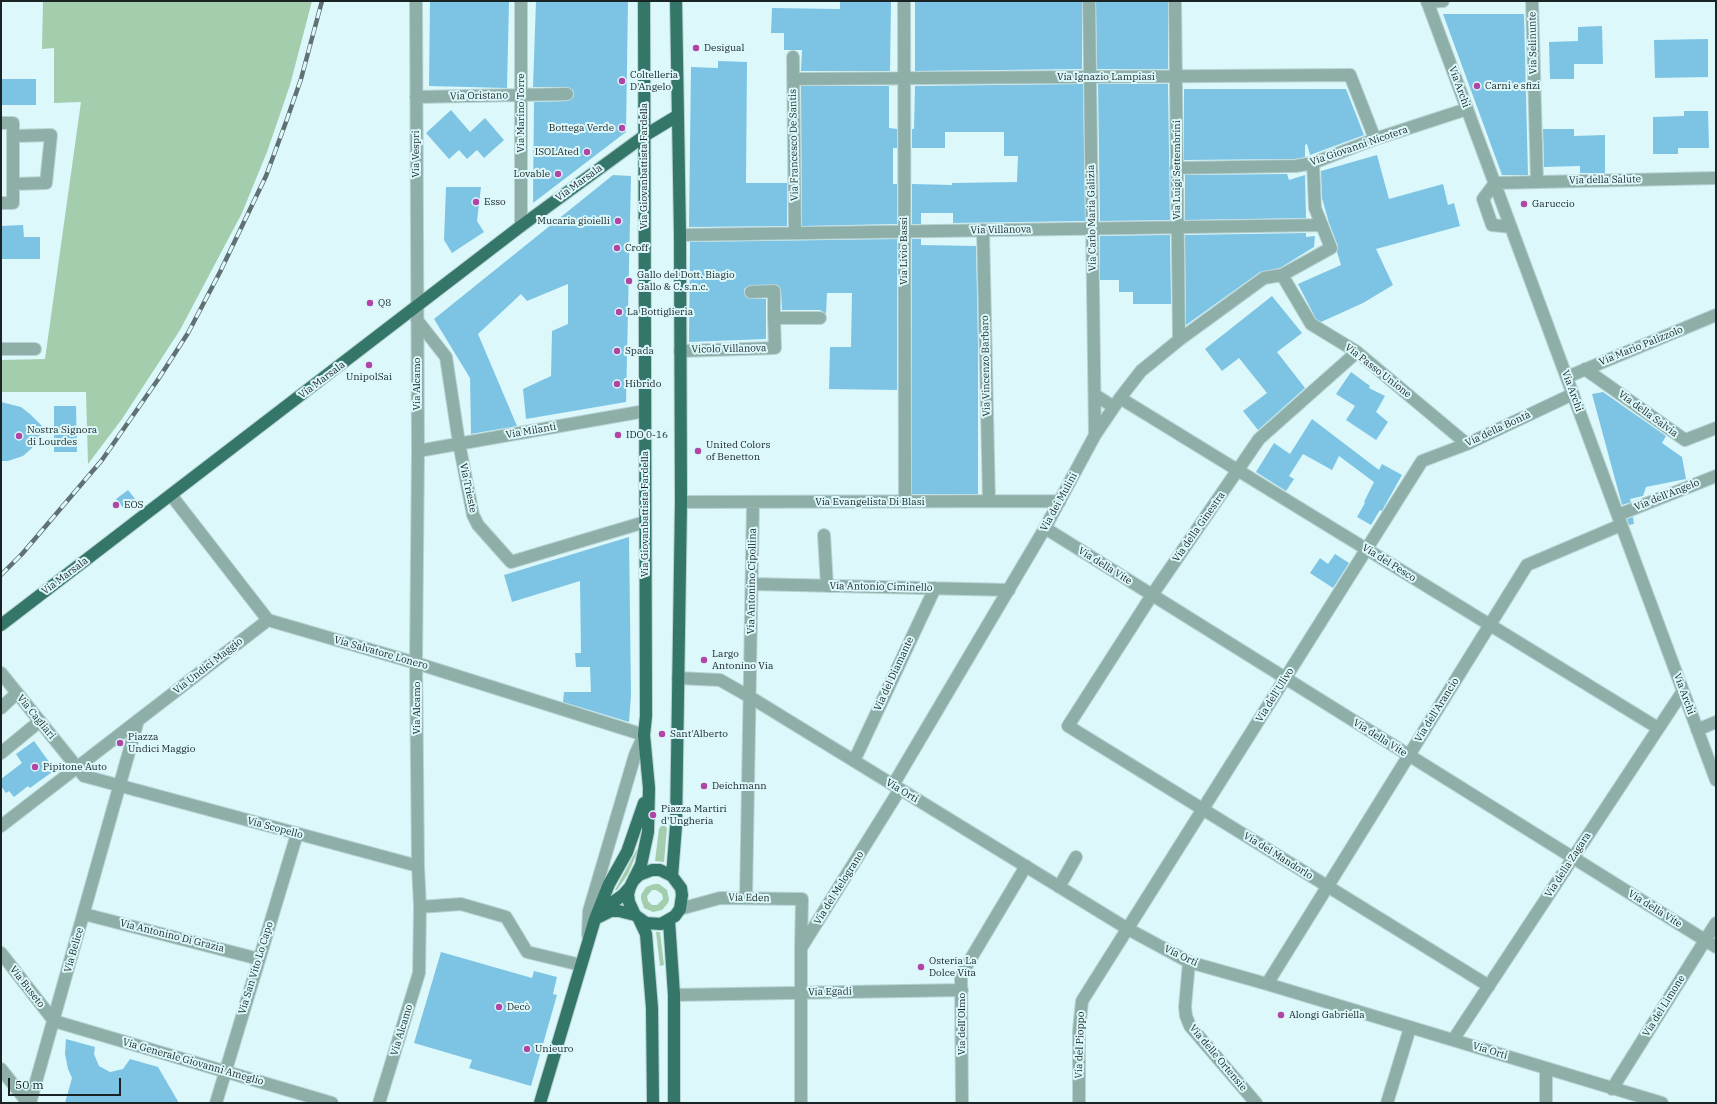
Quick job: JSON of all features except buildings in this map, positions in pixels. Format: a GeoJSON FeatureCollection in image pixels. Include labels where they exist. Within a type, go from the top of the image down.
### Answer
{"type":"FeatureCollection","features":[{"type":"Feature","properties":{"kind":"main road","name":"Via Giovanbattista Fardella"},"geometry":{"type":"LineString","coordinates":[[644,1],[646,716],[644,735],[649,788]]}},
{"type":"Feature","properties":{"kind":"main road"},"geometry":{"type":"LineString","coordinates":[[672,876],[676,826],[681,502],[680,235],[676,1]]}},
{"type":"Feature","properties":{"kind":"main road","name":"Via Marsala"},"geometry":{"type":"LineString","coordinates":[[1,625],[521,226],[644,136],[677,116]]}},
{"type":"Feature","properties":{"kind":"main road"},"geometry":{"type":"LineString","coordinates":[[649,788],[648,832],[646,847],[641,865],[632,883],[629,902],[646,934],[652,1008],[653,1103]]}},
{"type":"Feature","properties":{"kind":"main road"},"geometry":{"type":"LineString","coordinates":[[540,1103],[596,916],[609,884],[627,852],[640,819],[649,788]]}},
{"type":"Feature","properties":{"kind":"main road"},"geometry":{"type":"LineString","coordinates":[[652,870],[666,872],[672,876],[681,888],[682,902],[680,909],[669,921],[654,924],[619,911],[611,911],[596,916],[622,895],[639,875],[652,870]]}},
{"type":"Feature","properties":{"kind":"main road"},"geometry":{"type":"LineString","coordinates":[[669,921],[674,995],[674,1103]]}},
{"type":"Feature","properties":{"kind":"street","name":"Via Vespri"},"geometry":{"type":"LineString","coordinates":[[416,1],[416,308]]}},
{"type":"Feature","properties":{"kind":"street","name":"Via Marino Torre"},"geometry":{"type":"LineString","coordinates":[[521,1],[521,226]]}},
{"type":"Feature","properties":{"kind":"street","name":"Via Livio Bassi"},"geometry":{"type":"LineString","coordinates":[[904,1],[905,502]]}},
{"type":"Feature","properties":{"kind":"street","name":"Via Carlo Maria Galizia"},"geometry":{"type":"LineString","coordinates":[[1089,1],[1095,435]]}},
{"type":"Feature","properties":{"kind":"street","name":"Via Luigi Settembrini"},"geometry":{"type":"LineString","coordinates":[[1175,1],[1179,340]]}},
{"type":"Feature","properties":{"kind":"street"},"geometry":{"type":"LineString","coordinates":[[1427,1],[1443,1]]}},
{"type":"Feature","properties":{"kind":"street","name":"Via Archi"},"geometry":{"type":"LineString","coordinates":[[1427,1],[1716,780]]}},
{"type":"Feature","properties":{"kind":"street","name":"Via Selinunte"},"geometry":{"type":"LineString","coordinates":[[1532,1],[1537,181]]}},
{"type":"Feature","properties":{"kind":"street","name":"Via Francesco De Santis"},"geometry":{"type":"LineString","coordinates":[[793,57],[795,233]]}},
{"type":"Feature","properties":{"kind":"street","name":"Via Ignazio Lampiasi"},"geometry":{"type":"LineString","coordinates":[[793,79],[1350,75],[1375,139]]}},
{"type":"Feature","properties":{"kind":"street","name":"Via Oristano"},"geometry":{"type":"LineString","coordinates":[[416,97],[567,94]]}},
{"type":"Feature","properties":{"kind":"street","name":"Via Giovanni Nicotera"},"geometry":{"type":"LineString","coordinates":[[1176,168],[1296,166],[1312,163],[1375,139],[1467,109]]}},
{"type":"Feature","properties":{"kind":"street"},"geometry":{"type":"LineString","coordinates":[[1,123],[13,123],[14,203],[1,203]]}},
{"type":"Feature","properties":{"kind":"street"},"geometry":{"type":"LineString","coordinates":[[13,136],[51,135],[46,183],[13,184]]}},
{"type":"Feature","properties":{"kind":"street"},"geometry":{"type":"LineString","coordinates":[[1282,275],[1331,248],[1315,208],[1312,163]]}},
{"type":"Feature","properties":{"kind":"street","name":"Via della Salute"},"geometry":{"type":"LineString","coordinates":[[1495,183],[1716,178]]}},
{"type":"Feature","properties":{"kind":"street"},"geometry":{"type":"LineString","coordinates":[[1495,183],[1483,199],[1492,225],[1511,227]]}},
{"type":"Feature","properties":{"kind":"street","name":"Via Villanova"},"geometry":{"type":"LineString","coordinates":[[680,235],[1322,225]]}},
{"type":"Feature","properties":{"kind":"street","name":"Via Vincenzo Barbaro"},"geometry":{"type":"LineString","coordinates":[[983,230],[989,501]]}},
{"type":"Feature","properties":{"kind":"street","name":"Via dei Mulini"},"geometry":{"type":"LineString","coordinates":[[896,787],[1045,528],[1095,435],[1117,402],[1141,371],[1179,340],[1264,278],[1282,275]]}},
{"type":"Feature","properties":{"kind":"street","name":"Via Passo Unione"},"geometry":{"type":"LineString","coordinates":[[1282,275],[1311,324],[1357,352],[1467,444]]}},
{"type":"Feature","properties":{"kind":"street"},"geometry":{"type":"LineString","coordinates":[[751,292],[774,291],[774,318],[820,318]]}},
{"type":"Feature","properties":{"kind":"street","name":"Via Alcamo"},"geometry":{"type":"LineString","coordinates":[[379,1103],[419,973],[420,907],[418,866],[416,663],[418,451],[416,308]]}},
{"type":"Feature","properties":{"kind":"street","name":"Via Mario Palizzolo"},"geometry":{"type":"LineString","coordinates":[[1566,377],[1716,315]]}},
{"type":"Feature","properties":{"kind":"street","name":"Vicolo Villanova"},"geometry":{"type":"LineString","coordinates":[[680,350],[775,348],[774,318]]}},
{"type":"Feature","properties":{"kind":"street","name":"Via Trieste"},"geometry":{"type":"LineString","coordinates":[[417,320],[446,357],[459,443],[473,515],[478,525],[511,562],[645,522]]}},
{"type":"Feature","properties":{"kind":"street"},"geometry":{"type":"LineString","coordinates":[[1,349],[35,348]]}},
{"type":"Feature","properties":{"kind":"street","name":"Via della Ginestra"},"geometry":{"type":"LineString","coordinates":[[1068,726],[1152,595],[1259,439],[1357,352]]}},
{"type":"Feature","properties":{"kind":"street","name":"Via della Salvia"},"geometry":{"type":"LineString","coordinates":[[1585,369],[1685,440],[1716,428]]}},
{"type":"Feature","properties":{"kind":"street","name":"Via della Bontà"},"geometry":{"type":"LineString","coordinates":[[1422,460],[1467,444],[1573,394]]}},
{"type":"Feature","properties":{"kind":"street","name":"Via del Pesco"},"geometry":{"type":"LineString","coordinates":[[1095,395],[1117,402],[1238,470],[1658,728]]}},
{"type":"Feature","properties":{"kind":"street","name":"Via Milanti"},"geometry":{"type":"LineString","coordinates":[[418,451],[645,411]]}},
{"type":"Feature","properties":{"kind":"street","name":"Via dell'Ulivo"},"geometry":{"type":"LineString","coordinates":[[1128,929],[1422,460]]}},
{"type":"Feature","properties":{"kind":"street","name":"Via dell'Angelo"},"geometry":{"type":"LineString","coordinates":[[1620,520],[1716,476]]}},
{"type":"Feature","properties":{"kind":"street"},"geometry":{"type":"LineString","coordinates":[[171,495],[268,620]]}},
{"type":"Feature","properties":{"kind":"street","name":"Via Evangelista Di Blasi"},"geometry":{"type":"LineString","coordinates":[[681,502],[1060,501]]}},
{"type":"Feature","properties":{"kind":"street","name":"Via Antonino Cipollina"},"geometry":{"type":"LineString","coordinates":[[746,898],[753,503]]}},
{"type":"Feature","properties":{"kind":"street","name":"Via dell'Arancio"},"geometry":{"type":"LineString","coordinates":[[1267,984],[1527,565],[1620,520]]}},
{"type":"Feature","properties":{"kind":"street","name":"Via della Vite"},"geometry":{"type":"LineString","coordinates":[[1045,528],[1408,756],[1716,946]]}},
{"type":"Feature","properties":{"kind":"street"},"geometry":{"type":"LineString","coordinates":[[824,535],[827,586]]}},
{"type":"Feature","properties":{"kind":"street","name":"Via Antonio Ciminello"},"geometry":{"type":"LineString","coordinates":[[752,584],[1009,590]]}},
{"type":"Feature","properties":{"kind":"street","name":"Via del Diamante"},"geometry":{"type":"LineString","coordinates":[[854,761],[934,588]]}},
{"type":"Feature","properties":{"kind":"street","name":"Via Salvatore Lonero"},"geometry":{"type":"LineString","coordinates":[[268,620],[416,663],[644,735]]}},
{"type":"Feature","properties":{"kind":"street","name":"Via Undici Maggio"},"geometry":{"type":"LineString","coordinates":[[1,826],[66,776],[74,764],[149,712],[268,620]]}},
{"type":"Feature","properties":{"kind":"street","name":"Via Cagliari"},"geometry":{"type":"LineString","coordinates":[[1,673],[84,776],[123,791]]}},
{"type":"Feature","properties":{"kind":"street","name":"Via Orti"},"geometry":{"type":"LineString","coordinates":[[678,678],[720,680],[1128,929],[1188,962],[1267,984],[1662,1103]]}},
{"type":"Feature","properties":{"kind":"street","name":"Via della Zagara"},"geometry":{"type":"LineString","coordinates":[[1453,1040],[1683,691]]}},
{"type":"Feature","properties":{"kind":"street"},"geometry":{"type":"LineString","coordinates":[[1,708],[17,693]]}},
{"type":"Feature","properties":{"kind":"street","name":"Via Belice"},"geometry":{"type":"LineString","coordinates":[[29,1103],[84,914],[123,791],[138,720]]}},
{"type":"Feature","properties":{"kind":"street"},"geometry":{"type":"LineString","coordinates":[[1,752],[40,721]]}},
{"type":"Feature","properties":{"kind":"street"},"geometry":{"type":"LineString","coordinates":[[1697,730],[1716,722]]}},
{"type":"Feature","properties":{"kind":"street","name":"Via del Mandorlo"},"geometry":{"type":"LineString","coordinates":[[1068,726],[1489,986]]}},
{"type":"Feature","properties":{"kind":"street"},"geometry":{"type":"LineString","coordinates":[[588,940],[589,911],[635,755],[644,735]]}},
{"type":"Feature","properties":{"kind":"street","name":"Via del Melograno"},"geometry":{"type":"LineString","coordinates":[[801,948],[896,787]]}},
{"type":"Feature","properties":{"kind":"street","name":"Via Scopello"},"geometry":{"type":"LineString","coordinates":[[123,791],[418,866]]}},
{"type":"Feature","properties":{"kind":"street","name":"Via San Vito Lo Capo"},"geometry":{"type":"LineString","coordinates":[[216,1103],[297,834]]}},
{"type":"Feature","properties":{"kind":"street"},"geometry":{"type":"LineString","coordinates":[[1059,887],[1076,857]]}},
{"type":"Feature","properties":{"kind":"street","name":"Via dell'Olmo"},"geometry":{"type":"LineString","coordinates":[[962,1103],[962,975],[1026,866]]}},
{"type":"Feature","properties":{"kind":"street","name":"Via Eden"},"geometry":{"type":"LineString","coordinates":[[680,909],[720,898],[802,899],[801,948]]}},
{"type":"Feature","properties":{"kind":"street"},"geometry":{"type":"LineString","coordinates":[[420,907],[461,904],[506,917],[527,952],[581,965]]}},
{"type":"Feature","properties":{"kind":"street","name":"Via Antonino Di Grazia"},"geometry":{"type":"LineString","coordinates":[[84,914],[259,959]]}},
{"type":"Feature","properties":{"kind":"street","name":"Via del Limone"},"geometry":{"type":"LineString","coordinates":[[1612,1089],[1716,923]]}},
{"type":"Feature","properties":{"kind":"street","name":"Via del Pioppo"},"geometry":{"type":"LineString","coordinates":[[1079,1103],[1079,1031],[1082,1001],[1128,929]]}},
{"type":"Feature","properties":{"kind":"street"},"geometry":{"type":"LineString","coordinates":[[801,948],[801,1103]]}},
{"type":"Feature","properties":{"kind":"street","name":"Via Buseto"},"geometry":{"type":"LineString","coordinates":[[3,959],[54,1021]]}},
{"type":"Feature","properties":{"kind":"street","name":"Via delle Ortensie"},"geometry":{"type":"LineString","coordinates":[[1188,962],[1185,1007],[1186,1016],[1190,1026],[1256,1103]]}},
{"type":"Feature","properties":{"kind":"street","name":"Via Egadi"},"geometry":{"type":"LineString","coordinates":[[674,995],[962,990]]}},
{"type":"Feature","properties":{"kind":"street","name":"Via Generale Giovanni Ameglio"},"geometry":{"type":"LineString","coordinates":[[54,1021],[332,1103]]}},
{"type":"Feature","properties":{"kind":"street"},"geometry":{"type":"LineString","coordinates":[[1387,1103],[1410,1028]]}},
{"type":"Feature","properties":{"kind":"street"},"geometry":{"type":"LineString","coordinates":[[1,1069],[29,1103]]}},
{"type":"Feature","properties":{"kind":"street"},"geometry":{"type":"LineString","coordinates":[[1546,1069],[1546,1103]]}},
{"type":"Feature","properties":{"kind":"green space"},"geometry":{"type":"Polygon","coordinates":[[[43,1],[312,1],[290,85],[267,152],[242,213],[180,330],[122,419],[88,464],[86,392],[1,392],[1,360],[45,359],[81,102],[54,103],[54,48],[42,49],[43,1]]]}},
{"type":"Feature","properties":{"kind":"green space"},"geometry":{"type":"Polygon","coordinates":[[[661,826],[665,826],[667,828],[664,862],[655,861],[659,829],[661,826]]]}},
{"type":"Feature","properties":{"kind":"green space"},"geometry":{"type":"Polygon","coordinates":[[[637,849],[638,850],[628,874],[617,890],[615,890],[637,849]]]}},
{"type":"Feature","properties":{"kind":"green space"},"geometry":{"type":"Polygon","coordinates":[[[659,884],[667,890],[669,899],[668,903],[662,910],[653,912],[644,908],[641,895],[646,887],[659,884]],[[652,890],[647,896],[648,901],[652,905],[657,905],[663,899],[662,894],[656,890],[652,890]]]}},
{"type":"Feature","properties":{"kind":"green space"},"geometry":{"type":"Polygon","coordinates":[[[656,932],[660,932],[664,965],[660,966],[656,932]]]}},
{"type":"Feature","properties":{"kind":"railway"},"geometry":{"type":"LineString","coordinates":[[1,575],[22,554],[102,460],[159,378],[188,333],[220,272],[266,176],[301,79],[322,1]]}},
{"type":"Feature","properties":{"kind":"place","name":"Desigual"},"geometry":{"type":"Point","coordinates":[696,48]}},
{"type":"Feature","properties":{"kind":"place","name":"Coltelleria D'Angelo"},"geometry":{"type":"Point","coordinates":[622,81]}},
{"type":"Feature","properties":{"kind":"place","name":"Carni e sfizi"},"geometry":{"type":"Point","coordinates":[1477,86]}},
{"type":"Feature","properties":{"kind":"place","name":"Bottega Verde"},"geometry":{"type":"Point","coordinates":[622,128]}},
{"type":"Feature","properties":{"kind":"place","name":"ISOLAted"},"geometry":{"type":"Point","coordinates":[587,152]}},
{"type":"Feature","properties":{"kind":"place","name":"Lovable"},"geometry":{"type":"Point","coordinates":[558,174]}},
{"type":"Feature","properties":{"kind":"place","name":"Esso"},"geometry":{"type":"Point","coordinates":[476,202]}},
{"type":"Feature","properties":{"kind":"place","name":"Garuccio"},"geometry":{"type":"Point","coordinates":[1524,204]}},
{"type":"Feature","properties":{"kind":"place","name":"Mucaria gioielli"},"geometry":{"type":"Point","coordinates":[618,221]}},
{"type":"Feature","properties":{"kind":"place","name":"Croff"},"geometry":{"type":"Point","coordinates":[617,248]}},
{"type":"Feature","properties":{"kind":"place","name":"Gallo del Dott. Biagio Gallo & C. s.n.c."},"geometry":{"type":"Point","coordinates":[629,281]}},
{"type":"Feature","properties":{"kind":"place","name":"Q8"},"geometry":{"type":"Point","coordinates":[370,303]}},
{"type":"Feature","properties":{"kind":"place","name":"La Bottiglieria"},"geometry":{"type":"Point","coordinates":[619,312]}},
{"type":"Feature","properties":{"kind":"place","name":"Spada"},"geometry":{"type":"Point","coordinates":[617,351]}},
{"type":"Feature","properties":{"kind":"place","name":"UnipolSai"},"geometry":{"type":"Point","coordinates":[369,365]}},
{"type":"Feature","properties":{"kind":"place","name":"Hibrido"},"geometry":{"type":"Point","coordinates":[617,384]}},
{"type":"Feature","properties":{"kind":"place","name":"IDO 0-16"},"geometry":{"type":"Point","coordinates":[618,435]}},
{"type":"Feature","properties":{"kind":"place","name":"Nostra Signora di Lourdes"},"geometry":{"type":"Point","coordinates":[19,436]}},
{"type":"Feature","properties":{"kind":"place","name":"United Colors of Benetton"},"geometry":{"type":"Point","coordinates":[698,451]}},
{"type":"Feature","properties":{"kind":"place","name":"EOS"},"geometry":{"type":"Point","coordinates":[116,505]}},
{"type":"Feature","properties":{"kind":"place","name":"Largo Antonino Via"},"geometry":{"type":"Point","coordinates":[704,660]}},
{"type":"Feature","properties":{"kind":"place","name":"Sant'Alberto"},"geometry":{"type":"Point","coordinates":[662,734]}},
{"type":"Feature","properties":{"kind":"place","name":"Piazza Undici Maggio"},"geometry":{"type":"Point","coordinates":[120,743]}},
{"type":"Feature","properties":{"kind":"place","name":"Pipitone Auto"},"geometry":{"type":"Point","coordinates":[35,767]}},
{"type":"Feature","properties":{"kind":"place","name":"Deichmann"},"geometry":{"type":"Point","coordinates":[704,786]}},
{"type":"Feature","properties":{"kind":"place","name":"Piazza Martiri d'Ungheria"},"geometry":{"type":"Point","coordinates":[653,815]}},
{"type":"Feature","properties":{"kind":"place","name":"Osteria La Dolce Vita"},"geometry":{"type":"Point","coordinates":[921,967]}},
{"type":"Feature","properties":{"kind":"place","name":"Decò"},"geometry":{"type":"Point","coordinates":[499,1007]}},
{"type":"Feature","properties":{"kind":"place","name":"Alongi Gabriella"},"geometry":{"type":"Point","coordinates":[1281,1015]}},
{"type":"Feature","properties":{"kind":"place","name":"Unieuro"},"geometry":{"type":"Point","coordinates":[527,1049]}}]}
